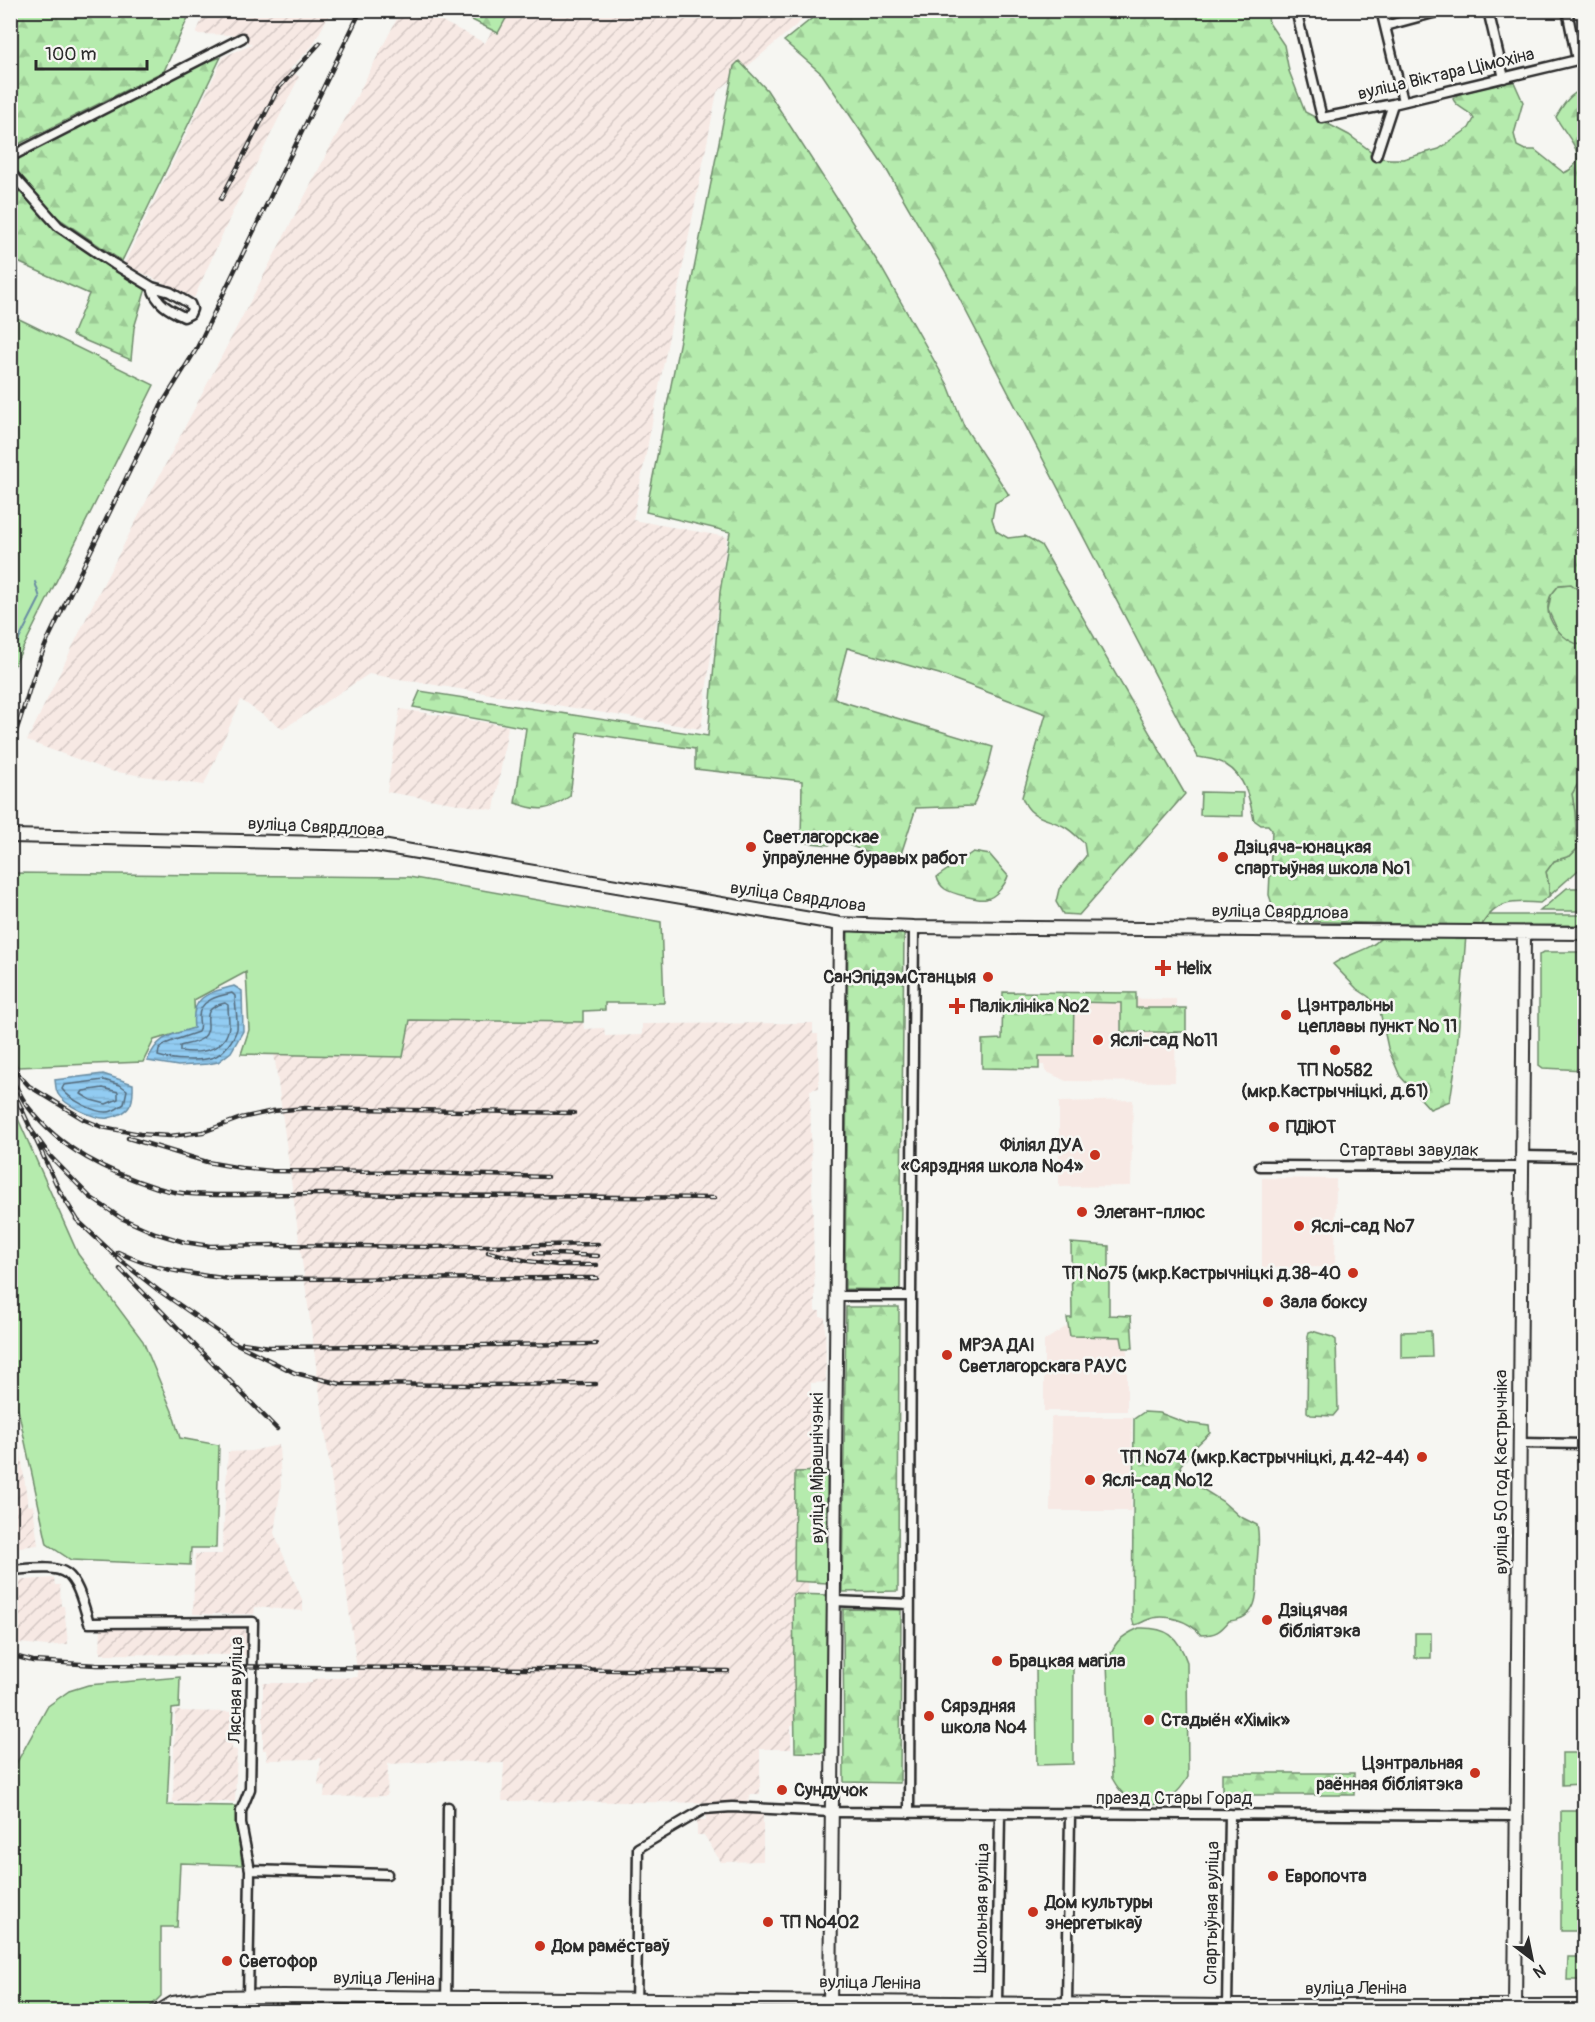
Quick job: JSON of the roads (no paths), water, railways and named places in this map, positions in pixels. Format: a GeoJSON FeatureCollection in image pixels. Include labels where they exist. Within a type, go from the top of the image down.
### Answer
{"type":"FeatureCollection","features":[{"type":"Feature","properties":{"kind":"street","name":"вуліца Віктара Цімохіна"},"geometry":{"type":"LineString","coordinates":[[1296,10],[1322,118],[1398,103],[1577,60]]}},
{"type":"Feature","properties":{"kind":"street"},"geometry":{"type":"LineString","coordinates":[[1376,156],[1398,103],[1381,10]]}},
{"type":"Feature","properties":{"kind":"street"},"geometry":{"type":"LineString","coordinates":[[1385,26],[1444,10]]}},
{"type":"Feature","properties":{"kind":"street"},"geometry":{"type":"LineString","coordinates":[[1488,10],[1504,78]]}},
{"type":"Feature","properties":{"kind":"street"},"geometry":{"type":"LineString","coordinates":[[1567,10],[1577,60],[1584,54]]}},
{"type":"Feature","properties":{"kind":"street"},"geometry":{"type":"LineString","coordinates":[[10,157],[242,38]]}},
{"type":"Feature","properties":{"kind":"street"},"geometry":{"type":"LineString","coordinates":[[10,172],[58,226],[152,287],[170,292],[190,303],[192,309],[190,314],[184,317],[155,299],[152,287]]}},
{"type":"Feature","properties":{"kind":"street","name":"вуліца Свярдлова"},"geometry":{"type":"LineString","coordinates":[[10,836],[370,844],[840,924],[914,927],[1584,933]]}},
{"type":"Feature","properties":{"kind":"street","name":"вуліца Мірашнічэнкі"},"geometry":{"type":"LineString","coordinates":[[830,2006],[840,924]]}},
{"type":"Feature","properties":{"kind":"street"},"geometry":{"type":"LineString","coordinates":[[909,1813],[914,927]]}},
{"type":"Feature","properties":{"kind":"street","name":"вуліца 50 год Кастрычніка"},"geometry":{"type":"LineString","coordinates":[[1515,2008],[1524,933]]}},
{"type":"Feature","properties":{"kind":"street","name":"Стартавы завулак"},"geometry":{"type":"LineString","coordinates":[[1260,1166],[1522,1162],[1584,1157]]}},
{"type":"Feature","properties":{"kind":"street"},"geometry":{"type":"LineString","coordinates":[[837,1296],[911,1296]]}},
{"type":"Feature","properties":{"kind":"street"},"geometry":{"type":"LineString","coordinates":[[1520,1443],[1584,1444]]}},
{"type":"Feature","properties":{"kind":"street","name":"Лясная вуліца"},"geometry":{"type":"LineString","coordinates":[[10,1570],[49,1567],[59,1569],[72,1577],[89,1623],[253,1622],[250,1789],[241,1811],[241,1824],[250,1870],[248,1996]]}},
{"type":"Feature","properties":{"kind":"street"},"geometry":{"type":"LineString","coordinates":[[834,1601],[909,1604]]}},
{"type":"Feature","properties":{"kind":"street"},"geometry":{"type":"LineString","coordinates":[[446,2012],[448,1807]]}},
{"type":"Feature","properties":{"kind":"street","name":"праезд Стары Горад"},"geometry":{"type":"LineString","coordinates":[[636,2005],[638,1848],[704,1809],[732,1807],[909,1813],[1516,1816]]}},
{"type":"Feature","properties":{"kind":"street","name":"Школьная вуліца"},"geometry":{"type":"LineString","coordinates":[[997,2003],[1000,1813]]}},
{"type":"Feature","properties":{"kind":"street"},"geometry":{"type":"LineString","coordinates":[[1067,2004],[1070,1814]]}},
{"type":"Feature","properties":{"kind":"street","name":"Спартыўная вуліца"},"geometry":{"type":"LineString","coordinates":[[1227,2009],[1230,1814]]}},
{"type":"Feature","properties":{"kind":"street"},"geometry":{"type":"LineString","coordinates":[[250,1870],[387,1874]]}},
{"type":"Feature","properties":{"kind":"street","name":"вуліца Леніна"},"geometry":{"type":"LineString","coordinates":[[158,2012],[173,2003],[215,1997],[248,1996],[447,1998],[636,2005],[830,2006],[997,2003],[1027,2007],[1067,2004],[1227,2009],[1584,2006]]}},
{"type":"Feature","properties":{"kind":"water"},"geometry":{"type":"Polygon","coordinates":[[[234,986],[242,991],[243,1031],[231,1052],[218,1062],[208,1064],[178,1066],[147,1061],[151,1052],[161,1041],[171,1035],[194,1028],[195,1009],[198,1002],[209,994],[234,986]]]}},
{"type":"Feature","properties":{"kind":"water"},"geometry":{"type":"Polygon","coordinates":[[[103,1074],[133,1084],[131,1105],[117,1116],[103,1118],[88,1114],[67,1103],[57,1092],[55,1080],[103,1074]]]}},
{"type":"Feature","properties":{"kind":"waterway"},"geometry":{"type":"LineString","coordinates":[[10,657],[40,598],[35,582]]}},
{"type":"Feature","properties":{"kind":"railway"},"geometry":{"type":"LineString","coordinates":[[10,748],[38,663],[50,635],[162,404],[197,348],[361,10]]}},
{"type":"Feature","properties":{"kind":"railway"},"geometry":{"type":"LineString","coordinates":[[221,199],[278,89],[320,43]]}},
{"type":"Feature","properties":{"kind":"railway"},"geometry":{"type":"LineString","coordinates":[[10,1065],[29,1086],[85,1120],[102,1127],[140,1134],[170,1136],[203,1132],[241,1118],[273,1111],[306,1108],[574,1113]]}},
{"type":"Feature","properties":{"kind":"railway"},"geometry":{"type":"LineString","coordinates":[[10,1077],[26,1104],[42,1123],[71,1148],[121,1175],[158,1188],[178,1192],[219,1195],[715,1198]]}},
{"type":"Feature","properties":{"kind":"railway"},"geometry":{"type":"LineString","coordinates":[[18,1101],[59,1190],[80,1224]]}},
{"type":"Feature","properties":{"kind":"railway"},"geometry":{"type":"LineString","coordinates":[[29,1127],[51,1157],[90,1197],[121,1218],[155,1233],[184,1242],[210,1246],[433,1247],[598,1244]]}},
{"type":"Feature","properties":{"kind":"railway"},"geometry":{"type":"LineString","coordinates":[[128,1138],[207,1162],[272,1171],[547,1177]]}},
{"type":"Feature","properties":{"kind":"railway"},"geometry":{"type":"LineString","coordinates":[[76,1219],[121,1261],[158,1290],[233,1342],[295,1373],[341,1384],[596,1384]]}},
{"type":"Feature","properties":{"kind":"railway"},"geometry":{"type":"LineString","coordinates":[[118,1252],[159,1267],[230,1279],[597,1278]]}},
{"type":"Feature","properties":{"kind":"railway"},"geometry":{"type":"LineString","coordinates":[[488,1252],[557,1265],[597,1265]]}},
{"type":"Feature","properties":{"kind":"railway"},"geometry":{"type":"LineString","coordinates":[[535,1253],[598,1256]]}},
{"type":"Feature","properties":{"kind":"railway"},"geometry":{"type":"LineString","coordinates":[[120,1269],[277,1429]]}},
{"type":"Feature","properties":{"kind":"railway"},"geometry":{"type":"LineString","coordinates":[[243,1343],[269,1347],[596,1344]]}},
{"type":"Feature","properties":{"kind":"railway"},"geometry":{"type":"LineString","coordinates":[[10,1655],[33,1661],[96,1665],[728,1671]]}},
{"type":"Feature","properties":{"kind":"place","name":"Светлагорскае ўпраўленне буравых работ"},"geometry":{"type":"Point","coordinates":[751,847]}},
{"type":"Feature","properties":{"kind":"place","name":"Дзіцяча-юнацкая спартыўная школа №1"},"geometry":{"type":"Point","coordinates":[1223,857]}},
{"type":"Feature","properties":{"kind":"place","name":"Helix"},"geometry":{"type":"Point","coordinates":[1163,968]}},
{"type":"Feature","properties":{"kind":"place","name":"СанЭпідэмСтанцыя"},"geometry":{"type":"Point","coordinates":[988,977]}},
{"type":"Feature","properties":{"kind":"place","name":"Паліклініка №2"},"geometry":{"type":"Point","coordinates":[957,1006]}},
{"type":"Feature","properties":{"kind":"place","name":"Цэнтральны цеплавы пункт № 11"},"geometry":{"type":"Point","coordinates":[1286,1015]}},
{"type":"Feature","properties":{"kind":"place","name":"Яслі-сад №11"},"geometry":{"type":"Point","coordinates":[1098,1040]}},
{"type":"Feature","properties":{"kind":"place","name":"ТП №582 (мкр.Кастрычніцкі, д.61)"},"geometry":{"type":"Point","coordinates":[1335,1050]}},
{"type":"Feature","properties":{"kind":"place","name":"ПДіЮТ"},"geometry":{"type":"Point","coordinates":[1274,1127]}},
{"type":"Feature","properties":{"kind":"place","name":"Філіял ДУА «Сярэдняя школа №4»"},"geometry":{"type":"Point","coordinates":[1095,1155]}},
{"type":"Feature","properties":{"kind":"place","name":"Элегант-плюс"},"geometry":{"type":"Point","coordinates":[1082,1212]}},
{"type":"Feature","properties":{"kind":"place","name":"Яслі-сад №7"},"geometry":{"type":"Point","coordinates":[1299,1226]}},
{"type":"Feature","properties":{"kind":"place","name":"ТП №75 (мкр.Кастрычніцкі д.38-40"},"geometry":{"type":"Point","coordinates":[1353,1273]}},
{"type":"Feature","properties":{"kind":"place","name":"Зала боксу"},"geometry":{"type":"Point","coordinates":[1268,1302]}},
{"type":"Feature","properties":{"kind":"place","name":"МРЭА ДАІ Светлагорскага РАУС"},"geometry":{"type":"Point","coordinates":[947,1355]}},
{"type":"Feature","properties":{"kind":"place","name":"ТП №74 (мкр.Кастрычніцкі, д.42-44)"},"geometry":{"type":"Point","coordinates":[1422,1457]}},
{"type":"Feature","properties":{"kind":"place","name":"Яслі-сад №12"},"geometry":{"type":"Point","coordinates":[1090,1480]}},
{"type":"Feature","properties":{"kind":"place","name":"Дзіцячая бібліятэка"},"geometry":{"type":"Point","coordinates":[1267,1620]}},
{"type":"Feature","properties":{"kind":"place","name":"Брацкая магіла"},"geometry":{"type":"Point","coordinates":[997,1661]}},
{"type":"Feature","properties":{"kind":"place","name":"Сярэдняя школа №4"},"geometry":{"type":"Point","coordinates":[929,1716]}},
{"type":"Feature","properties":{"kind":"place","name":"Стадыён «Хімік»"},"geometry":{"type":"Point","coordinates":[1149,1720]}},
{"type":"Feature","properties":{"kind":"place","name":"Цэнтральная раённая бібліятэка"},"geometry":{"type":"Point","coordinates":[1475,1773]}},
{"type":"Feature","properties":{"kind":"place","name":"Сундучок"},"geometry":{"type":"Point","coordinates":[782,1790]}},
{"type":"Feature","properties":{"kind":"place","name":"Европочта"},"geometry":{"type":"Point","coordinates":[1273,1876]}},
{"type":"Feature","properties":{"kind":"place","name":"Дом культуры энергетыкаў"},"geometry":{"type":"Point","coordinates":[1033,1912]}},
{"type":"Feature","properties":{"kind":"place","name":"ТП №402"},"geometry":{"type":"Point","coordinates":[768,1922]}},
{"type":"Feature","properties":{"kind":"place","name":"Дом рамёстваў"},"geometry":{"type":"Point","coordinates":[540,1946]}},
{"type":"Feature","properties":{"kind":"place","name":"Светофор"},"geometry":{"type":"Point","coordinates":[227,1961]}}]}
